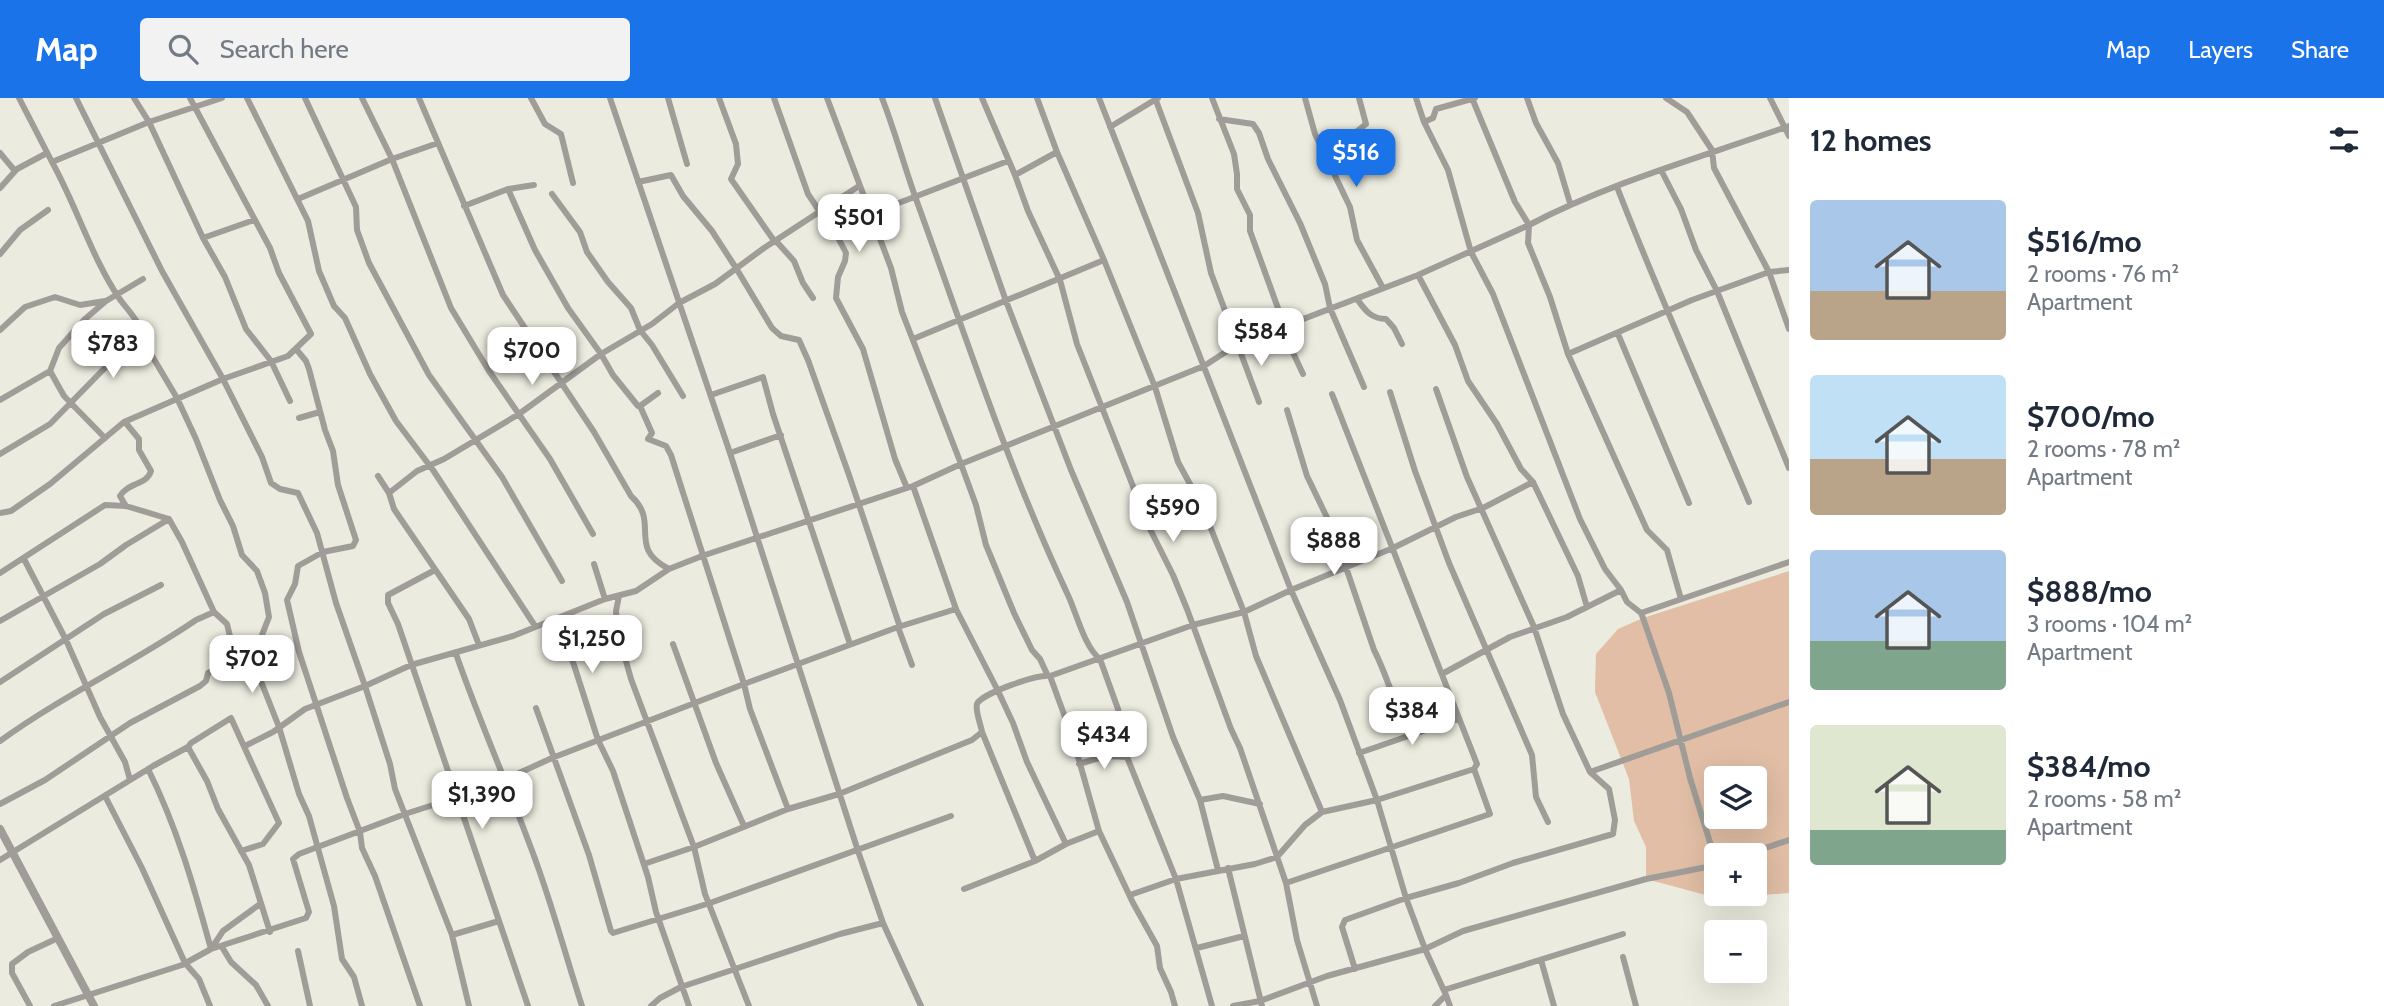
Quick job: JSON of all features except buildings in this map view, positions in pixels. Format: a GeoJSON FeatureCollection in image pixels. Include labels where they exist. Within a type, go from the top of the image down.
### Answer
{"type":"FeatureCollection","features":[{"type":"Feature","properties":{"kind":"street"},"geometry":{"type":"LineString","coordinates":[[0,804],[45,780],[111,735],[200,686],[206,681],[208,674],[234,657],[249,651],[260,640],[269,617],[265,593],[257,571],[242,555],[233,526],[177,398],[142,339],[142,330],[117,295],[19,98]]}},
{"type":"Feature","properties":{"kind":"street"},"geometry":{"type":"LineString","coordinates":[[76,98],[162,271],[223,379],[262,457],[271,484],[298,493],[317,533],[390,764],[395,789],[452,935],[469,1006]]}},
{"type":"Feature","properties":{"kind":"street"},"geometry":{"type":"LineString","coordinates":[[134,98],[149,122],[203,238],[229,286],[246,329],[271,360],[290,401]]}},
{"type":"Feature","properties":{"kind":"street"},"geometry":{"type":"LineString","coordinates":[[0,513],[11,511],[40,492],[125,422],[223,379],[288,356],[311,334],[190,98]]}},
{"type":"Feature","properties":{"kind":"street"},"geometry":{"type":"LineString","coordinates":[[52,162],[149,122],[222,98]]}},
{"type":"Feature","properties":{"kind":"street"},"geometry":{"type":"LineString","coordinates":[[247,98],[309,220],[319,271],[334,306],[345,318],[370,374],[396,421],[429,464],[536,626]]}},
{"type":"Feature","properties":{"kind":"street"},"geometry":{"type":"LineString","coordinates":[[304,98],[356,207],[357,230],[369,263],[429,375],[514,497],[532,533],[562,581]]}},
{"type":"Feature","properties":{"kind":"street"},"geometry":{"type":"LineString","coordinates":[[362,98],[392,159],[451,309],[489,371],[550,459],[593,534]]}},
{"type":"Feature","properties":{"kind":"street"},"geometry":{"type":"LineString","coordinates":[[419,98],[503,295],[646,517],[646,548],[649,556],[669,569]]}},
{"type":"Feature","properties":{"kind":"street"},"geometry":{"type":"LineString","coordinates":[[531,98],[545,124],[561,134],[573,183]]}},
{"type":"Feature","properties":{"kind":"street"},"geometry":{"type":"LineString","coordinates":[[610,98],[711,395],[883,923],[921,1006]]}},
{"type":"Feature","properties":{"kind":"street"},"geometry":{"type":"LineString","coordinates":[[668,98],[687,164]]}},
{"type":"Feature","properties":{"kind":"street"},"geometry":{"type":"LineString","coordinates":[[719,98],[736,144],[738,164],[731,179],[776,242],[793,261],[813,298]]}},
{"type":"Feature","properties":{"kind":"street"},"geometry":{"type":"LineString","coordinates":[[774,98],[808,194],[822,211],[846,253],[838,277],[836,298],[863,349],[895,459],[910,487],[956,609],[1013,723],[1027,762],[1066,844]]}},
{"type":"Feature","properties":{"kind":"street"},"geometry":{"type":"LineString","coordinates":[[827,98],[891,268],[902,312],[961,464],[986,545],[1032,650],[1048,675],[1100,831],[1157,946],[1160,968],[1175,1006]]}},
{"type":"Feature","properties":{"kind":"street"},"geometry":{"type":"LineString","coordinates":[[882,98],[1004,447],[1087,642],[1100,659],[1118,709],[1127,757],[1175,879],[1212,1006]]}},
{"type":"Feature","properties":{"kind":"street"},"geometry":{"type":"LineString","coordinates":[[934,98],[1006,301],[1142,642],[1173,737],[1200,800],[1218,870]]}},
{"type":"Feature","properties":{"kind":"street"},"geometry":{"type":"LineString","coordinates":[[982,98],[1028,211],[1060,280],[1077,344],[1149,527],[1173,575],[1261,804],[1286,883],[1297,940],[1317,1006]]}},
{"type":"Feature","properties":{"kind":"street"},"geometry":{"type":"LineString","coordinates":[[1037,98],[1155,387],[1178,462],[1202,506],[1244,612],[1256,656],[1322,812]]}},
{"type":"Feature","properties":{"kind":"street"},"geometry":{"type":"LineString","coordinates":[[1099,98],[1291,590],[1339,700],[1377,800],[1405,898],[1450,1006]]}},
{"type":"Feature","properties":{"kind":"street"},"geometry":{"type":"LineString","coordinates":[[1110,127],[1156,98],[1198,213],[1211,273],[1259,402]]}},
{"type":"Feature","properties":{"kind":"street"},"geometry":{"type":"LineString","coordinates":[[1213,98],[1234,154],[1237,189],[1250,215],[1251,231],[1283,322],[1282,329],[1303,374]]}},
{"type":"Feature","properties":{"kind":"street"},"geometry":{"type":"LineString","coordinates":[[1305,98],[1315,134],[1350,207],[1357,240],[1383,288]]}},
{"type":"Feature","properties":{"kind":"street"},"geometry":{"type":"LineString","coordinates":[[1326,156],[1348,144],[1366,124],[1359,98]]}},
{"type":"Feature","properties":{"kind":"street"},"geometry":{"type":"LineString","coordinates":[[1416,98],[1424,122],[1448,170],[1471,252],[1493,294],[1580,519],[1605,569],[1627,602],[1641,613],[1669,693],[1690,778],[1710,843]]}},
{"type":"Feature","properties":{"kind":"street"},"geometry":{"type":"LineString","coordinates":[[1424,122],[1433,118],[1436,109],[1474,98],[1515,202],[1529,225],[1528,243],[1550,297],[1568,354],[1647,530],[1667,550],[1681,599]]}},
{"type":"Feature","properties":{"kind":"street"},"geometry":{"type":"LineString","coordinates":[[1527,98],[1536,123],[1558,163],[1570,203]]}},
{"type":"Feature","properties":{"kind":"street"},"geometry":{"type":"LineString","coordinates":[[1666,98],[1687,112],[1712,150],[1714,168],[1769,272],[1789,329]]}},
{"type":"Feature","properties":{"kind":"street"},"geometry":{"type":"LineString","coordinates":[[1770,98],[1787,127],[1789,136]]}},
{"type":"Feature","properties":{"kind":"street"},"geometry":{"type":"LineString","coordinates":[[1219,119],[1253,124],[1259,134],[1325,284],[1330,308],[1364,387]]}},
{"type":"Feature","properties":{"kind":"street"},"geometry":{"type":"LineString","coordinates":[[245,746],[262,739],[317,704],[411,665],[513,636],[606,599],[636,591],[669,569],[702,556],[910,487],[1101,406],[1204,366],[1238,344],[1418,275],[1529,225],[1570,203],[1712,150],[1787,127]]}},
{"type":"Feature","properties":{"kind":"street"},"geometry":{"type":"LineString","coordinates":[[298,200],[392,159],[438,143]]}},
{"type":"Feature","properties":{"kind":"street"},"geometry":{"type":"LineString","coordinates":[[1015,175],[1057,152]]}},
{"type":"Feature","properties":{"kind":"street"},"geometry":{"type":"LineString","coordinates":[[0,153],[15,171]]}},
{"type":"Feature","properties":{"kind":"street"},"geometry":{"type":"LineString","coordinates":[[0,188],[15,171],[47,153]]}},
{"type":"Feature","properties":{"kind":"street"},"geometry":{"type":"LineString","coordinates":[[870,214],[1008,161]]}},
{"type":"Feature","properties":{"kind":"street"},"geometry":{"type":"LineString","coordinates":[[1661,170],[1681,208],[1696,250],[1717,291],[1789,468]]}},
{"type":"Feature","properties":{"kind":"street"},"geometry":{"type":"LineString","coordinates":[[638,182],[671,176],[683,196],[712,231],[772,328],[781,336],[799,340],[859,504],[912,665]]}},
{"type":"Feature","properties":{"kind":"street"},"geometry":{"type":"LineString","coordinates":[[464,206],[508,189],[534,185]]}},
{"type":"Feature","properties":{"kind":"street"},"geometry":{"type":"LineString","coordinates":[[389,493],[429,464],[519,414],[601,354],[652,324],[679,303],[715,284],[859,186]]}},
{"type":"Feature","properties":{"kind":"street"},"geometry":{"type":"LineString","coordinates":[[1617,187],[1749,502]]}},
{"type":"Feature","properties":{"kind":"street"},"geometry":{"type":"LineString","coordinates":[[508,189],[535,250],[568,308],[613,375],[640,406],[652,433],[648,439],[666,446],[671,455],[750,709],[788,809]]}},
{"type":"Feature","properties":{"kind":"street"},"geometry":{"type":"LineString","coordinates":[[552,194],[580,232],[587,252],[631,308],[640,330],[683,396]]}},
{"type":"Feature","properties":{"kind":"street"},"geometry":{"type":"LineString","coordinates":[[0,254],[20,230],[48,210]]}},
{"type":"Feature","properties":{"kind":"street"},"geometry":{"type":"LineString","coordinates":[[203,238],[254,219]]}},
{"type":"Feature","properties":{"kind":"street"},"geometry":{"type":"LineString","coordinates":[[913,339],[1104,260]]}},
{"type":"Feature","properties":{"kind":"street"},"geometry":{"type":"LineString","coordinates":[[1568,354],[1669,309],[1769,272],[1789,270]]}},
{"type":"Feature","properties":{"kind":"street"},"geometry":{"type":"LineString","coordinates":[[1418,275],[1455,345],[1468,381],[1497,424],[1521,469],[1532,482],[1578,576],[1587,607]]}},
{"type":"Feature","properties":{"kind":"street"},"geometry":{"type":"LineString","coordinates":[[0,400],[50,371],[59,348],[86,319],[106,301],[143,279]]}},
{"type":"Feature","properties":{"kind":"street"},"geometry":{"type":"LineString","coordinates":[[0,330],[25,307],[55,297],[80,305],[106,301]]}},
{"type":"Feature","properties":{"kind":"street"},"geometry":{"type":"LineString","coordinates":[[1357,299],[1367,313],[1377,319],[1386,319],[1402,344]]}},
{"type":"Feature","properties":{"kind":"street"},"geometry":{"type":"LineString","coordinates":[[0,454],[50,424],[142,330]]}},
{"type":"Feature","properties":{"kind":"street"},"geometry":{"type":"LineString","coordinates":[[1618,334],[1689,503]]}},
{"type":"Feature","properties":{"kind":"street"},"geometry":{"type":"LineString","coordinates":[[296,349],[306,361],[333,450],[338,485],[356,540],[353,547],[323,552],[298,566],[295,584],[287,600],[299,652],[360,832],[362,848],[375,876],[420,1006]]}},
{"type":"Feature","properties":{"kind":"street"},"geometry":{"type":"LineString","coordinates":[[50,371],[58,388],[106,438]]}},
{"type":"Feature","properties":{"kind":"street"},"geometry":{"type":"LineString","coordinates":[[711,395],[763,377],[808,522],[850,644]]}},
{"type":"Feature","properties":{"kind":"street"},"geometry":{"type":"LineString","coordinates":[[1355,970],[1342,927],[1345,920],[1405,898],[1613,834],[1615,820],[1609,789],[1590,772],[1563,714],[1534,627],[1467,477],[1436,389]]}},
{"type":"Feature","properties":{"kind":"street"},"geometry":{"type":"LineString","coordinates":[[640,406],[658,393]]}},
{"type":"Feature","properties":{"kind":"street"},"geometry":{"type":"LineString","coordinates":[[1390,393],[1435,527],[1532,755],[1536,797],[1548,822]]}},
{"type":"Feature","properties":{"kind":"street"},"geometry":{"type":"LineString","coordinates":[[1286,883],[1490,814],[1474,769],[1476,764],[1332,394]]}},
{"type":"Feature","properties":{"kind":"street"},"geometry":{"type":"LineString","coordinates":[[1287,410],[1307,476],[1334,532],[1374,650],[1408,734]]}},
{"type":"Feature","properties":{"kind":"street"},"geometry":{"type":"LineString","coordinates":[[299,418],[320,412]]}},
{"type":"Feature","properties":{"kind":"street"},"geometry":{"type":"LineString","coordinates":[[125,422],[139,439],[139,450],[151,471],[147,479],[123,491],[120,496],[126,506]]}},
{"type":"Feature","properties":{"kind":"street"},"geometry":{"type":"LineString","coordinates":[[730,453],[781,435]]}},
{"type":"Feature","properties":{"kind":"street"},"geometry":{"type":"LineString","coordinates":[[378,476],[389,493],[394,509],[469,619],[479,645]]}},
{"type":"Feature","properties":{"kind":"street"},"geometry":{"type":"LineString","coordinates":[[1035,861],[982,732],[976,706],[979,701],[998,691],[1100,659],[1142,642],[1244,612],[1483,508],[1532,482]]}},
{"type":"Feature","properties":{"kind":"street"},"geometry":{"type":"LineString","coordinates":[[0,573],[105,505],[126,506],[169,519],[214,612],[227,624],[234,657]]}},
{"type":"Feature","properties":{"kind":"street"},"geometry":{"type":"LineString","coordinates":[[0,621],[100,564],[169,519]]}},
{"type":"Feature","properties":{"kind":"street"},"geometry":{"type":"LineString","coordinates":[[24,559],[125,762],[130,780]]}},
{"type":"Feature","properties":{"kind":"street"},"geometry":{"type":"LineString","coordinates":[[1641,613],[1789,562]]}},
{"type":"Feature","properties":{"kind":"street"},"geometry":{"type":"LineString","coordinates":[[594,564],[606,599]]}},
{"type":"Feature","properties":{"kind":"street"},"geometry":{"type":"LineString","coordinates":[[435,570],[388,595],[388,603],[398,624],[528,1006]]}},
{"type":"Feature","properties":{"kind":"street"},"geometry":{"type":"LineString","coordinates":[[0,682],[104,614],[161,585]]}},
{"type":"Feature","properties":{"kind":"street"},"geometry":{"type":"LineString","coordinates":[[1442,674],[1534,627],[1567,617],[1621,590]]}},
{"type":"Feature","properties":{"kind":"street"},"geometry":{"type":"LineString","coordinates":[[619,596],[617,629],[646,721],[694,847],[703,887],[749,1006]]}},
{"type":"Feature","properties":{"kind":"street"},"geometry":{"type":"LineString","coordinates":[[54,1006],[185,963],[211,949],[270,932],[306,918],[309,912],[293,859],[317,847],[457,798],[646,721],[798,666],[850,644],[956,609]]}},
{"type":"Feature","properties":{"kind":"street"},"geometry":{"type":"LineString","coordinates":[[0,741],[26,722],[196,620],[214,612]]}},
{"type":"Feature","properties":{"kind":"street"},"geometry":{"type":"LineString","coordinates":[[556,619],[598,740],[613,771],[689,1006]]}},
{"type":"Feature","properties":{"kind":"street"},"geometry":{"type":"LineString","coordinates":[[673,644],[716,763],[744,826]]}},
{"type":"Feature","properties":{"kind":"street"},"geometry":{"type":"LineString","coordinates":[[249,651],[279,727],[334,906],[342,959],[354,977],[362,1006]]}},
{"type":"Feature","properties":{"kind":"street"},"geometry":{"type":"LineString","coordinates":[[456,654],[533,851],[582,1006]]}},
{"type":"Feature","properties":{"kind":"street"},"geometry":{"type":"LineString","coordinates":[[1590,772],[1789,702]]}},
{"type":"Feature","properties":{"kind":"street"},"geometry":{"type":"LineString","coordinates":[[536,708],[589,856],[613,933],[709,903],[951,816]]}},
{"type":"Feature","properties":{"kind":"street"},"geometry":{"type":"LineString","coordinates":[[0,860],[188,747],[231,718],[279,823],[263,844],[241,851]]}},
{"type":"Feature","properties":{"kind":"street"},"geometry":{"type":"LineString","coordinates":[[1359,752],[1458,719]]}},
{"type":"Feature","properties":{"kind":"street"},"geometry":{"type":"LineString","coordinates":[[644,864],[788,809],[839,794],[960,746],[982,732]]}},
{"type":"Feature","properties":{"kind":"street"},"geometry":{"type":"LineString","coordinates":[[188,747],[249,865],[270,932]]}},
{"type":"Feature","properties":{"kind":"street"},"geometry":{"type":"LineString","coordinates":[[1079,764],[1106,757],[1127,757]]}},
{"type":"Feature","properties":{"kind":"street"},"geometry":{"type":"LineString","coordinates":[[148,769],[171,818],[186,860],[211,949]]}},
{"type":"Feature","properties":{"kind":"street"},"geometry":{"type":"LineString","coordinates":[[1130,895],[1175,879],[1255,864],[1277,857],[1304,825],[1322,812],[1377,800],[1474,769]]}},
{"type":"Feature","properties":{"kind":"street"},"geometry":{"type":"LineString","coordinates":[[104,796],[142,868],[185,963],[199,979],[210,1006]]}},
{"type":"Feature","properties":{"kind":"street"},"geometry":{"type":"LineString","coordinates":[[1200,800],[1223,796],[1261,804]]}},
{"type":"Feature","properties":{"kind":"street"},"geometry":{"type":"LineString","coordinates":[[0,830],[94,1006]]}},
{"type":"Feature","properties":{"kind":"street"},"geometry":{"type":"LineString","coordinates":[[964,890],[1100,831]]}},
{"type":"Feature","properties":{"kind":"street"},"geometry":{"type":"LineString","coordinates":[[1767,848],[1789,841]]}},
{"type":"Feature","properties":{"kind":"street"},"geometry":{"type":"LineString","coordinates":[[1228,868],[1261,1003]]}},
{"type":"Feature","properties":{"kind":"street"},"geometry":{"type":"LineString","coordinates":[[1233,1006],[1261,1003],[1327,976],[1425,949],[1476,927],[1646,879],[1704,868]]}},
{"type":"Feature","properties":{"kind":"street"},"geometry":{"type":"LineString","coordinates":[[211,949],[223,932],[260,904]]}},
{"type":"Feature","properties":{"kind":"street"},"geometry":{"type":"LineString","coordinates":[[452,935],[499,921]]}},
{"type":"Feature","properties":{"kind":"street"},"geometry":{"type":"LineString","coordinates":[[651,1006],[681,987],[733,968],[883,923]]}},
{"type":"Feature","properties":{"kind":"street"},"geometry":{"type":"LineString","coordinates":[[1436,1006],[1445,992],[1623,934]]}},
{"type":"Feature","properties":{"kind":"street"},"geometry":{"type":"LineString","coordinates":[[1197,948],[1244,936]]}},
{"type":"Feature","properties":{"kind":"street"},"geometry":{"type":"LineString","coordinates":[[30,1006],[12,973],[12,964],[28,952],[58,938]]}},
{"type":"Feature","properties":{"kind":"street"},"geometry":{"type":"LineString","coordinates":[[222,947],[231,962],[256,985],[268,1006]]}},
{"type":"Feature","properties":{"kind":"street"},"geometry":{"type":"LineString","coordinates":[[298,951],[310,1006]]}},
{"type":"Feature","properties":{"kind":"street"},"geometry":{"type":"LineString","coordinates":[[1623,957],[1636,1006]]}},
{"type":"Feature","properties":{"kind":"street"},"geometry":{"type":"LineString","coordinates":[[1541,960],[1554,1006]]}},
{"type":"Feature","properties":{"kind":"shaded area"},"geometry":{"type":"Polygon","coordinates":[[[1789,571],[1789,893],[1767,895],[1767,843],[1704,843],[1704,895],[1646,879],[1646,847],[1634,821],[1629,779],[1595,692],[1596,654],[1618,629],[1643,618],[1789,571]]]}}]}
